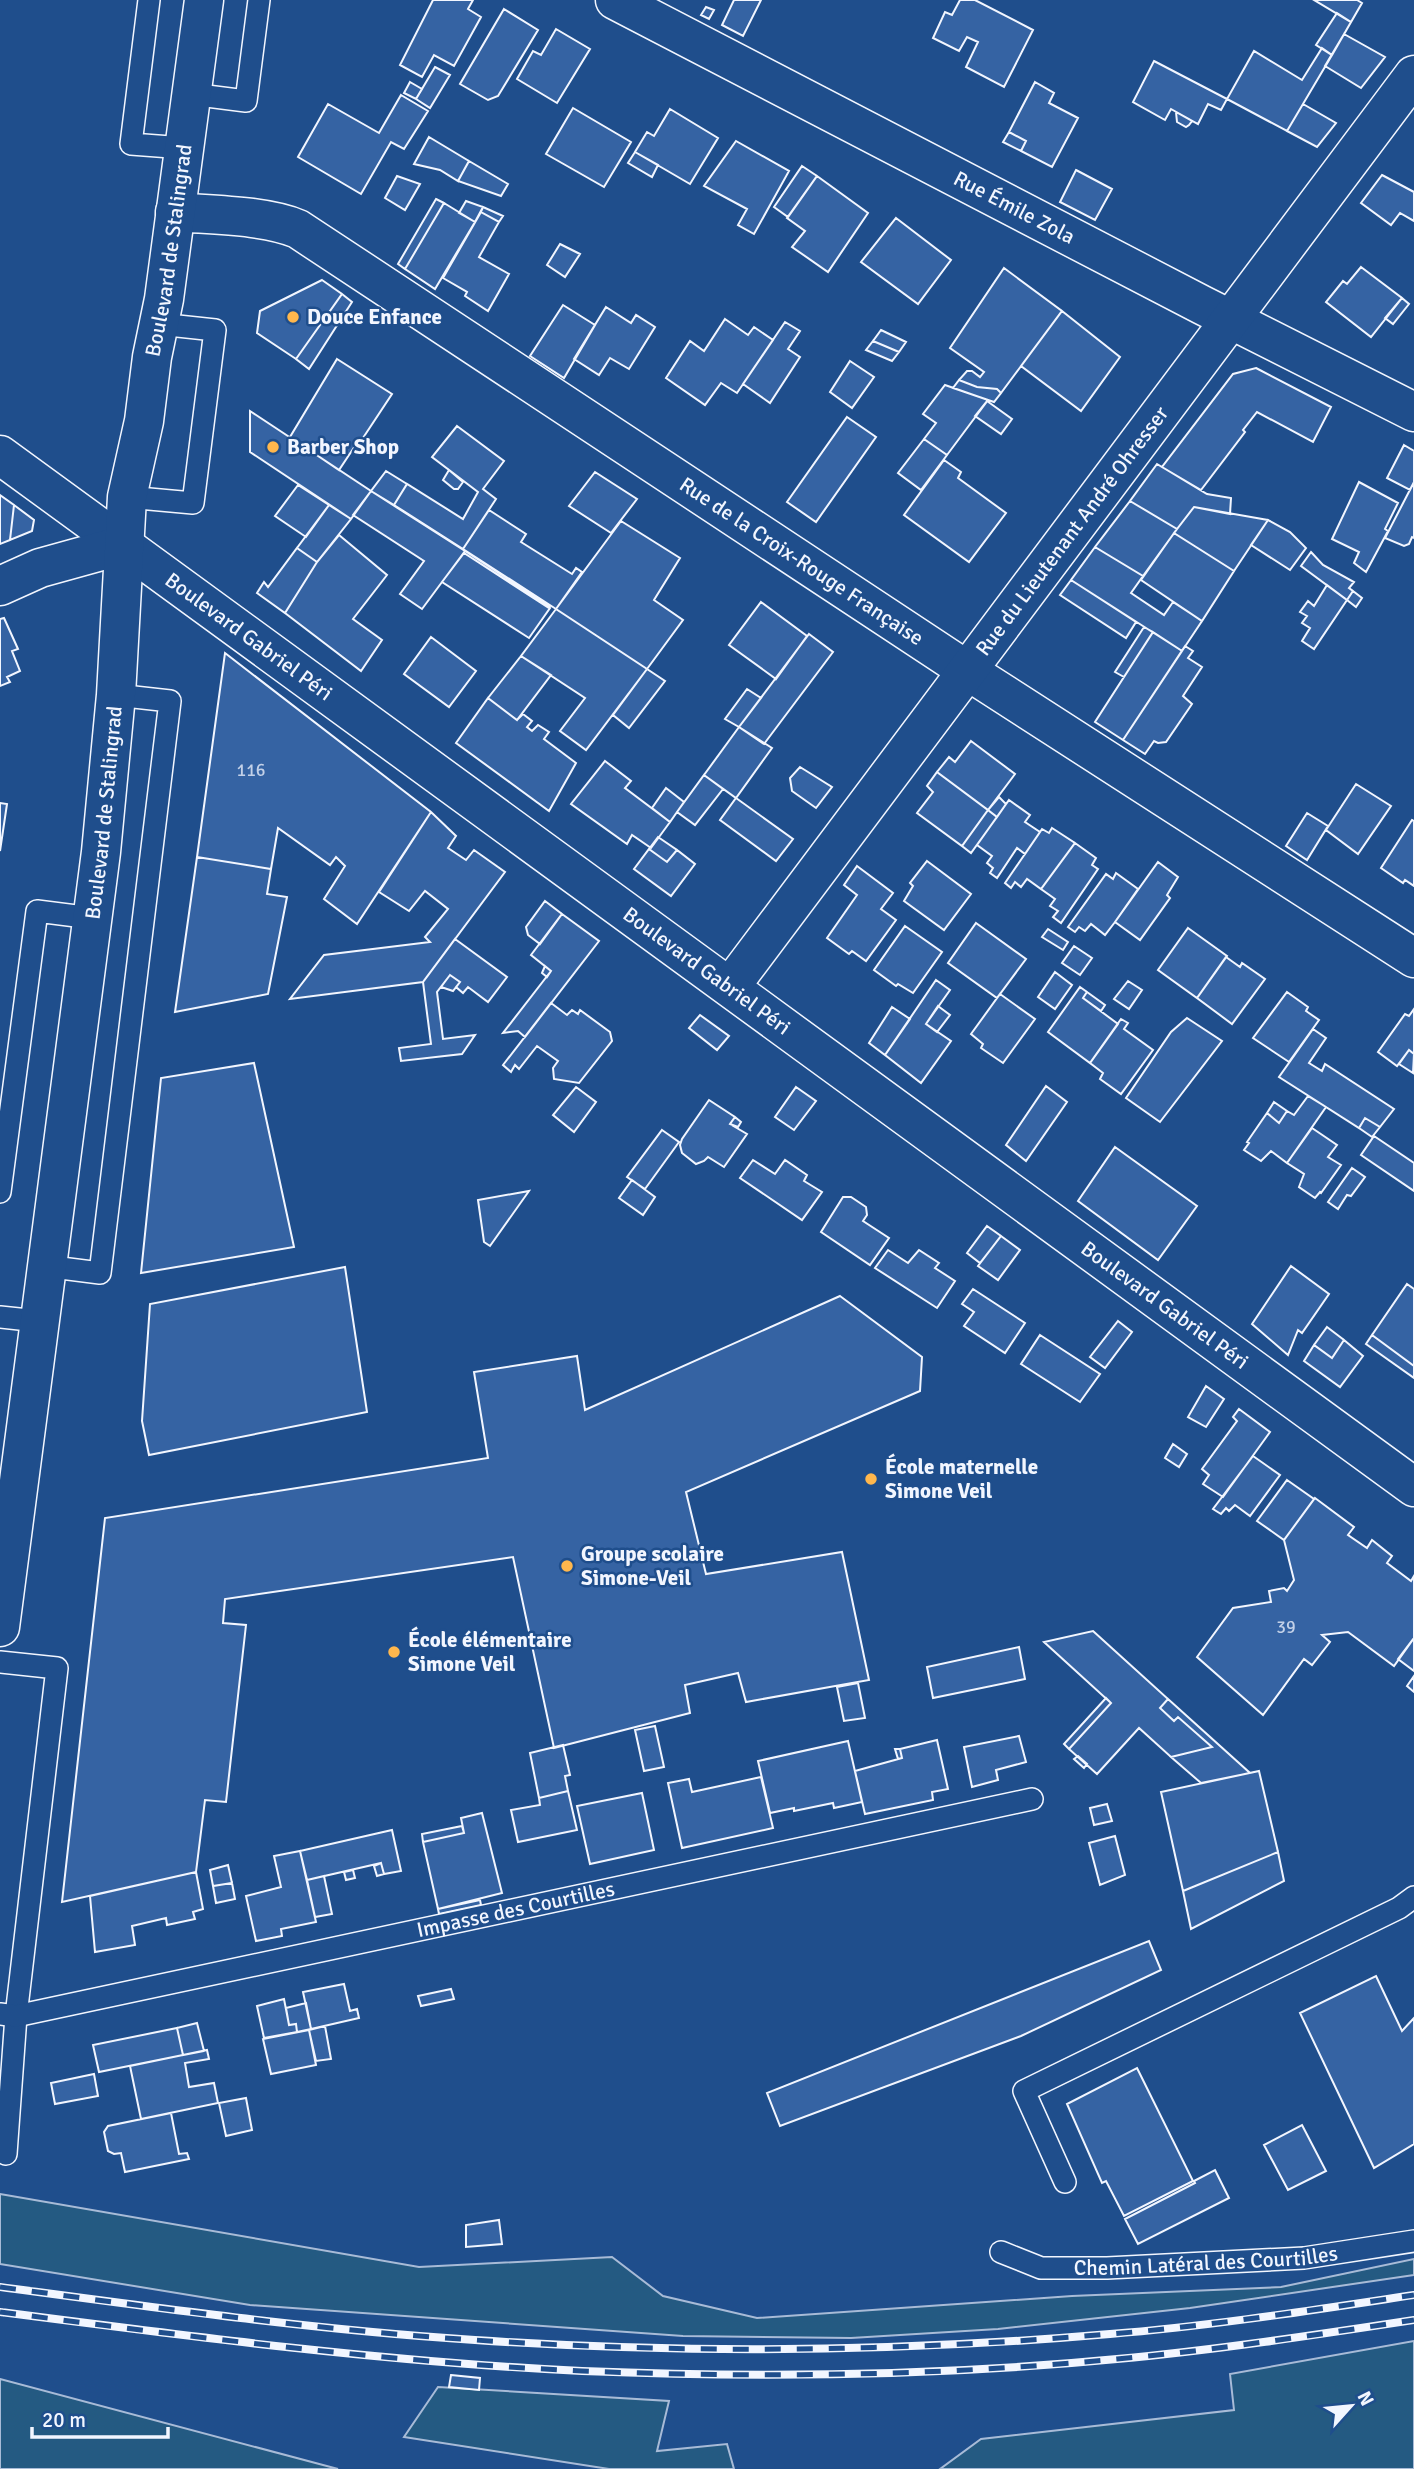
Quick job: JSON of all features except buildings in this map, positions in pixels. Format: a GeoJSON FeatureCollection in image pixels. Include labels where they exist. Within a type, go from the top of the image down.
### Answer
{"type":"FeatureCollection","features":[{"type":"Feature","properties":{"kind":"street","name":"Boulevard de Stalingrad"},"geometry":{"type":"LineString","coordinates":[[0,1627],[92,918],[116,695],[127,497],[144,421],[204,0]]}},
{"type":"Feature","properties":{"kind":"street","name":"Rue Émile Zola"},"geometry":{"type":"LineString","coordinates":[[615,0],[1231,320],[1414,412]]}},
{"type":"Feature","properties":{"kind":"street","name":"Rue du Lieutenant André Ohresser"},"geometry":{"type":"LineString","coordinates":[[730,987],[1414,75]]}},
{"type":"Feature","properties":{"kind":"street","name":"Rue de la Croix-Rouge Française"},"geometry":{"type":"LineString","coordinates":[[175,212],[230,216],[286,224],[298,229],[968,671],[1414,958]]}},
{"type":"Feature","properties":{"kind":"street","name":"Boulevard Gabriel Péri"},"geometry":{"type":"LineString","coordinates":[[0,455],[1414,1487]]}},
{"type":"Feature","properties":{"kind":"street"},"geometry":{"type":"LineString","coordinates":[[0,586],[40,568],[123,545]]}},
{"type":"Feature","properties":{"kind":"lane"},"geometry":{"type":"LineString","coordinates":[[149,0],[131,144],[184,148]]}},
{"type":"Feature","properties":{"kind":"lane"},"geometry":{"type":"LineString","coordinates":[[191,94],[246,101],[259,0]]}},
{"type":"Feature","properties":{"kind":"lane"},"geometry":{"type":"LineString","coordinates":[[127,497],[193,503],[215,330],[159,324]]}},
{"type":"Feature","properties":{"kind":"lane"},"geometry":{"type":"LineString","coordinates":[[45,1265],[100,1273],[102,1260],[170,701],[116,695]]}},
{"type":"Feature","properties":{"kind":"lane"},"geometry":{"type":"LineString","coordinates":[[0,1192],[37,911],[92,918]]}},
{"type":"Feature","properties":{"kind":"lane"},"geometry":{"type":"LineString","coordinates":[[0,1317],[38,1321]]}},
{"type":"Feature","properties":{"kind":"lane"},"geometry":{"type":"LineString","coordinates":[[0,1662],[57,1668],[8,2015],[6,2154]]}},
{"type":"Feature","properties":{"kind":"lane","name":"Impasse des Courtilles"},"geometry":{"type":"LineString","coordinates":[[8,2015],[1032,1799]]}},
{"type":"Feature","properties":{"kind":"lane"},"geometry":{"type":"LineString","coordinates":[[1065,2182],[1024,2091],[1399,1908],[1414,1897]]}},
{"type":"Feature","properties":{"kind":"lane","name":"Chemin Latéral des Courtilles"},"geometry":{"type":"LineString","coordinates":[[1001,2252],[1041,2268],[1107,2268],[1304,2258],[1414,2241]]}},
{"type":"Feature","properties":{"kind":"shaded area"},"geometry":{"type":"Polygon","coordinates":[[[0,2194],[419,2267],[612,2257],[663,2296],[757,2318],[1072,2296],[1281,2287],[1414,2259],[1414,2275],[1190,2308],[998,2329],[851,2338],[683,2336],[250,2305],[0,2264],[0,2194]]]}},
{"type":"Feature","properties":{"kind":"shaded area"},"geometry":{"type":"Polygon","coordinates":[[[1414,2341],[1414,2469],[940,2469],[981,2439],[1234,2410],[1230,2374],[1414,2341]]]}},
{"type":"Feature","properties":{"kind":"shaded area"},"geometry":{"type":"Polygon","coordinates":[[[0,2379],[338,2469],[0,2469],[0,2379]]]}},
{"type":"Feature","properties":{"kind":"shaded area"},"geometry":{"type":"Polygon","coordinates":[[[438,2387],[669,2401],[657,2451],[727,2444],[734,2469],[609,2469],[404,2437],[438,2387]]]}},
{"type":"Feature","properties":{"kind":"railway"},"geometry":{"type":"LineString","coordinates":[[0,2287],[237,2318],[415,2336],[634,2348],[713,2349],[872,2348],[1110,2334],[1224,2322],[1414,2295]]}},
{"type":"Feature","properties":{"kind":"railway"},"geometry":{"type":"LineString","coordinates":[[0,2312],[436,2362],[582,2371],[783,2375],[1050,2365],[1228,2347],[1414,2320]]}},
{"type":"Feature","properties":{"kind":"place","name":"Douce Enfance"},"geometry":{"type":"Point","coordinates":[293,317]}},
{"type":"Feature","properties":{"kind":"place","name":"Barber Shop"},"geometry":{"type":"Point","coordinates":[273,447]}},
{"type":"Feature","properties":{"kind":"place","name":"École maternelle Simone Veil"},"geometry":{"type":"Point","coordinates":[871,1479]}},
{"type":"Feature","properties":{"kind":"place","name":"Groupe scolaire Simone-Veil"},"geometry":{"type":"Point","coordinates":[567,1566]}},
{"type":"Feature","properties":{"kind":"place","name":"École élémentaire Simone Veil"},"geometry":{"type":"Point","coordinates":[394,1652]}}]}
